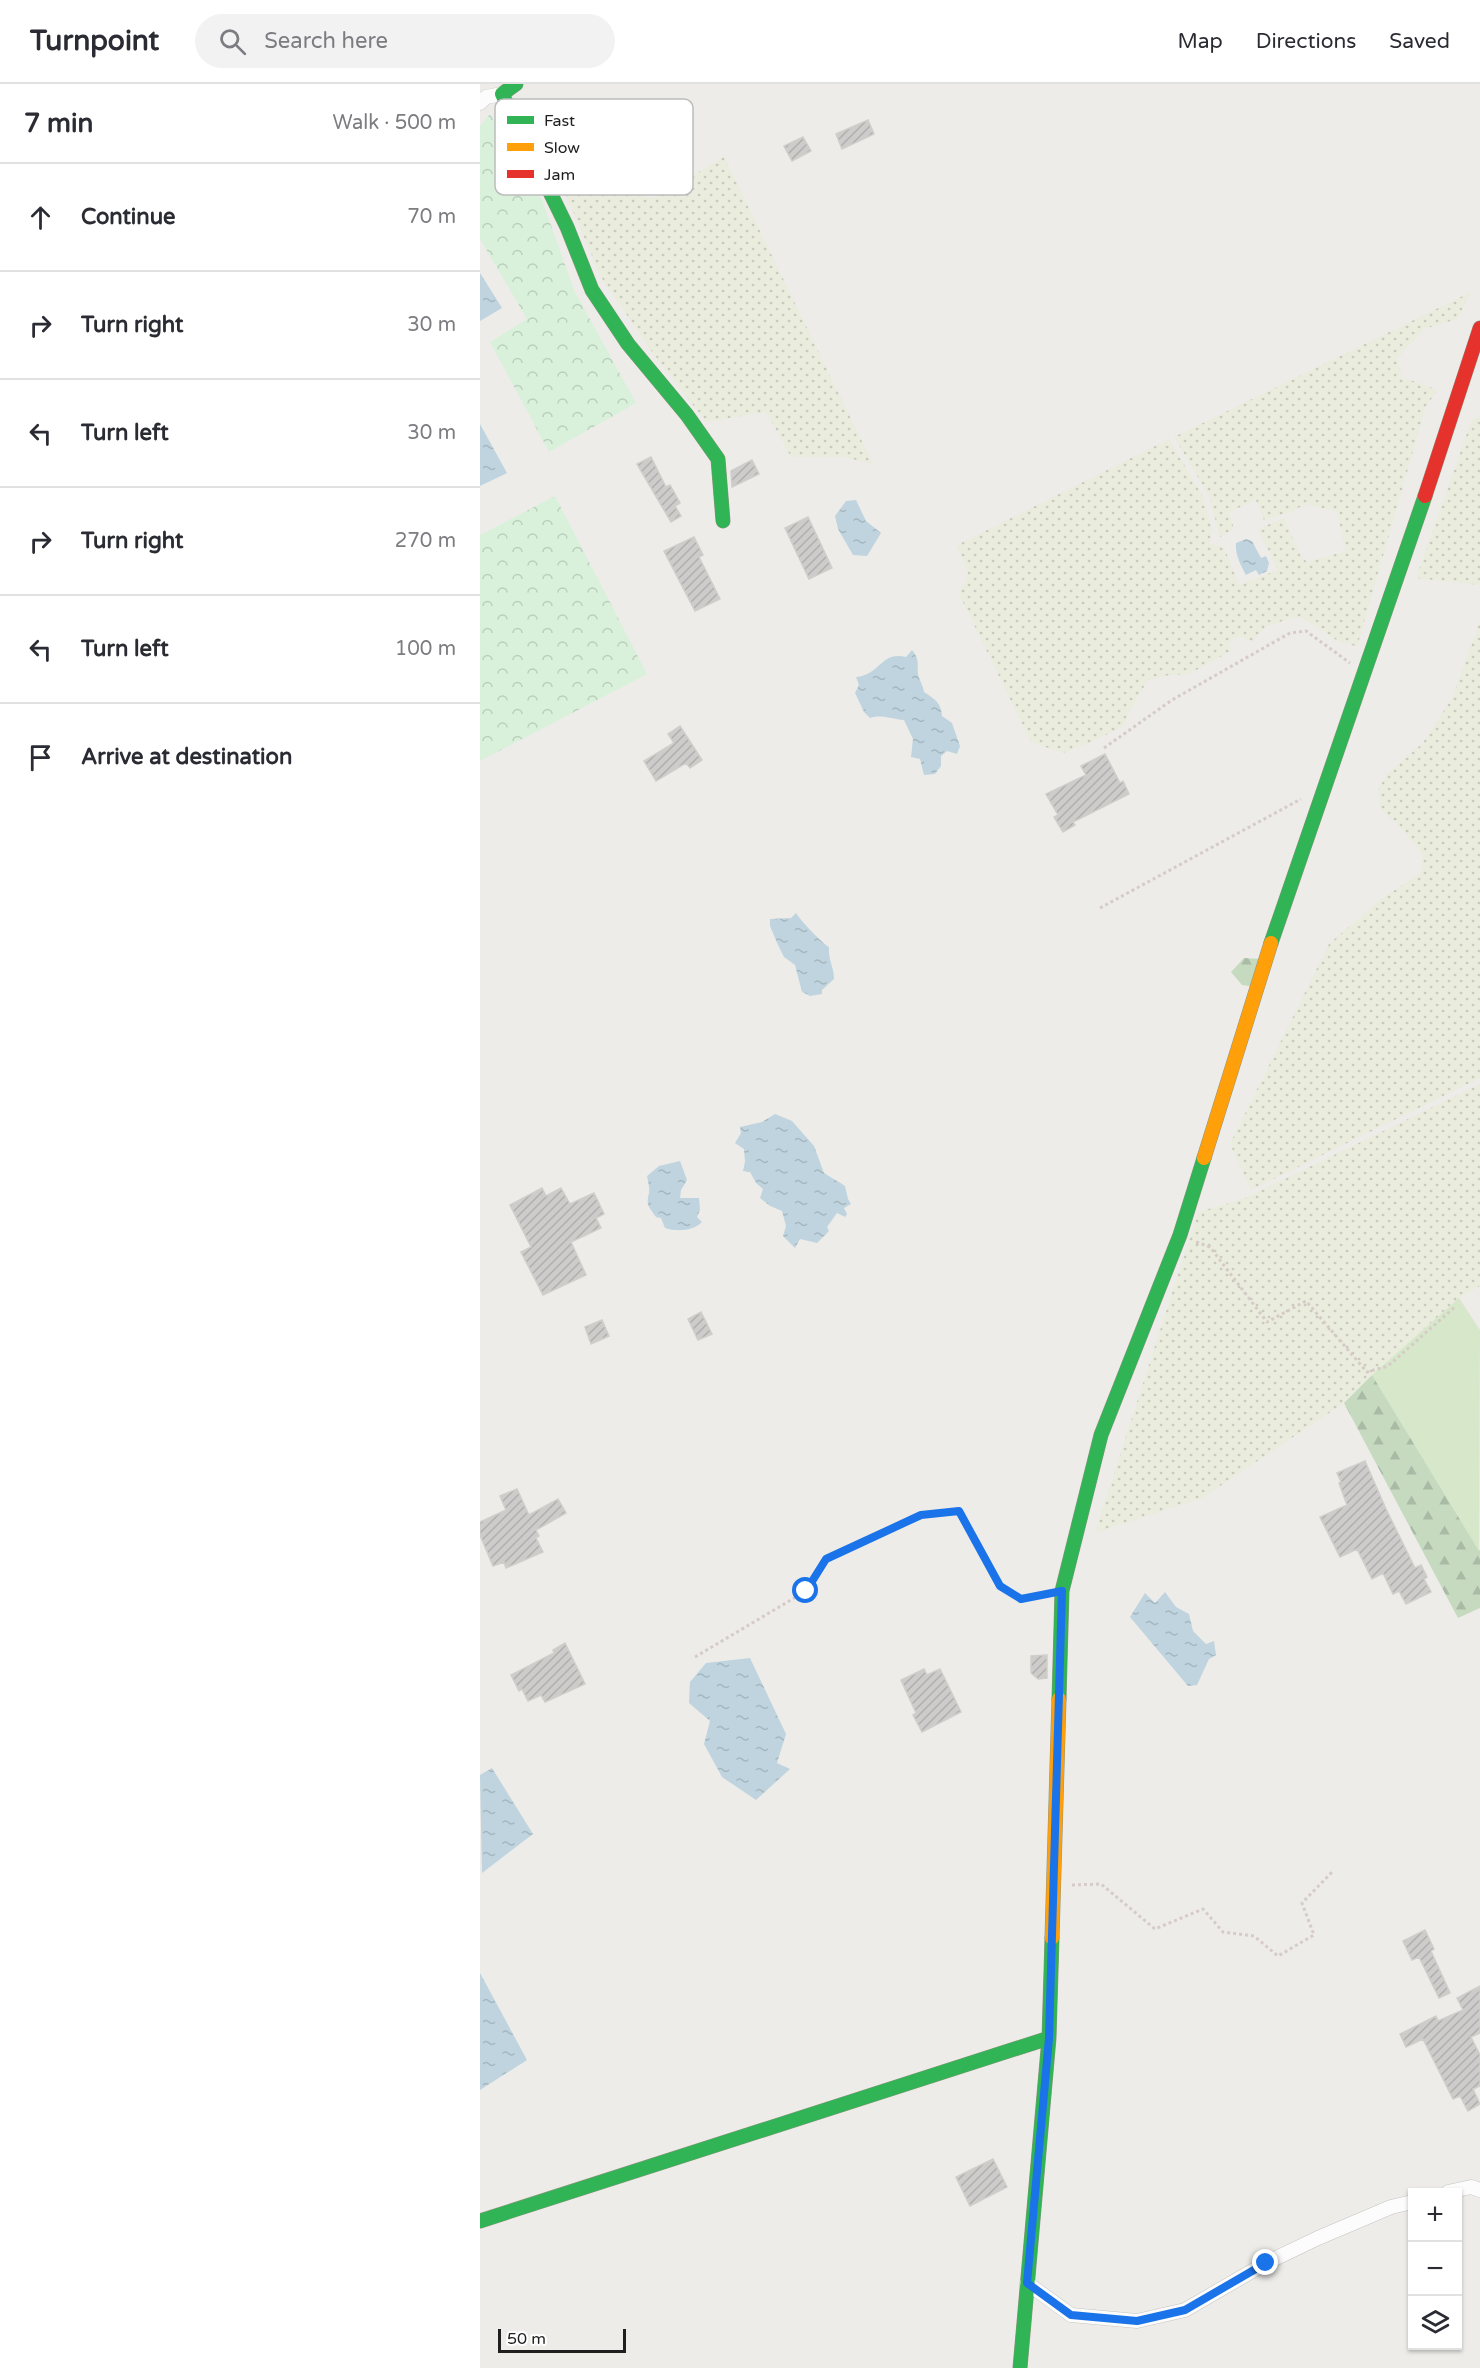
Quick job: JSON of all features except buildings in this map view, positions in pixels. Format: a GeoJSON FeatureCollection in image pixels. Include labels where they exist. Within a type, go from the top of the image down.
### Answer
{"type":"FeatureCollection","features":[{"type":"Feature","properties":{"kind":"street"},"geometry":{"type":"LineString","coordinates":[[480,103],[486,97],[502,94],[516,84]]}},
{"type":"Feature","properties":{"kind":"street"},"geometry":{"type":"LineString","coordinates":[[502,94],[504,99]]}},
{"type":"Feature","properties":{"kind":"street"},"geometry":{"type":"LineString","coordinates":[[551,195],[592,290],[628,344],[687,415],[718,459],[723,521]]}},
{"type":"Feature","properties":{"kind":"street"},"geometry":{"type":"LineString","coordinates":[[1020,2368],[1049,2038],[1062,1591],[1101,1435],[1180,1235],[1256,987],[1420,511],[1480,328]]}},
{"type":"Feature","properties":{"kind":"street"},"geometry":{"type":"LineString","coordinates":[[480,2221],[1049,2038]]}},
{"type":"Feature","properties":{"kind":"street"},"geometry":{"type":"LineString","coordinates":[[1462,2189],[1471,2187],[1480,2190]]}},
{"type":"Feature","properties":{"kind":"street"},"geometry":{"type":"LineString","coordinates":[[1027,2283],[1071,2315],[1137,2321],[1185,2310],[1266,2263],[1318,2238],[1391,2207],[1408,2203]]}},
{"type":"Feature","properties":{"kind":"path"},"geometry":{"type":"LineString","coordinates":[[1104,748],[1172,700],[1245,661],[1290,633],[1306,631],[1351,664]]}},
{"type":"Feature","properties":{"kind":"path"},"geometry":{"type":"LineString","coordinates":[[1100,908],[1303,798]]}},
{"type":"Feature","properties":{"kind":"path"},"geometry":{"type":"LineString","coordinates":[[1180,1235],[1210,1247],[1267,1322],[1306,1301],[1367,1372],[1388,1365],[1456,1306]]}},
{"type":"Feature","properties":{"kind":"path"},"geometry":{"type":"LineString","coordinates":[[695,1657],[806,1591],[826,1559],[921,1515],[959,1511],[1000,1586],[1021,1599],[1062,1591]]}},
{"type":"Feature","properties":{"kind":"path"},"geometry":{"type":"LineString","coordinates":[[1055,1886],[1101,1884],[1155,1929],[1203,1910],[1223,1932],[1254,1936],[1278,1956],[1314,1935],[1302,1903],[1333,1871]]}},
{"type":"Feature","properties":{"kind":"shaded area"},"geometry":{"type":"Polygon","coordinates":[[[724,157],[873,464],[844,457],[791,457],[766,412],[706,422],[650,349],[601,277],[566,195],[635,195],[654,198],[659,195],[693,195],[693,175],[724,157]]]}},
{"type":"Feature","properties":{"kind":"shaded area"},"geometry":{"type":"Polygon","coordinates":[[[1471,292],[1457,319],[1424,329],[1397,359],[1402,377],[1438,390],[1426,406],[1357,647],[1341,643],[1301,617],[1291,618],[1265,627],[1252,642],[1242,637],[1234,637],[1229,644],[1231,651],[1189,674],[1169,675],[1148,680],[1127,715],[1124,726],[1094,741],[1063,753],[1031,742],[959,594],[968,575],[957,545],[1169,439],[1202,495],[1211,526],[1210,544],[1224,547],[1239,585],[1278,570],[1258,529],[1284,518],[1300,555],[1307,562],[1346,551],[1337,512],[1306,504],[1264,520],[1256,500],[1229,512],[1234,529],[1220,537],[1209,496],[1174,437],[1471,292]]]}},
{"type":"Feature","properties":{"kind":"shaded area"},"geometry":{"type":"Polygon","coordinates":[[[1480,416],[1480,585],[1416,578],[1472,419],[1480,416]]]}},
{"type":"Feature","properties":{"kind":"shaded area"},"geometry":{"type":"Polygon","coordinates":[[[1480,621],[1480,1078],[1251,1190],[1230,1144],[1329,944],[1381,899],[1420,874],[1423,855],[1400,827],[1380,809],[1378,789],[1388,773],[1422,744],[1452,698],[1480,621]]]}},
{"type":"Feature","properties":{"kind":"shaded area"},"geometry":{"type":"Polygon","coordinates":[[[1480,1084],[1480,1286],[1459,1298],[1344,1403],[1202,1498],[1095,1533],[1198,1212],[1243,1199],[1480,1084]]]}},
{"type":"Feature","properties":{"kind":"green space"},"geometry":{"type":"Polygon","coordinates":[[[490,114],[495,122],[495,195],[539,195],[574,290],[636,403],[549,452],[490,342],[527,319],[480,239],[480,126],[490,114]]]}},
{"type":"Feature","properties":{"kind":"green space"},"geometry":{"type":"Polygon","coordinates":[[[555,496],[647,674],[480,761],[480,535],[555,496]]]}},
{"type":"Feature","properties":{"kind":"green space"},"geometry":{"type":"Polygon","coordinates":[[[1244,958],[1261,959],[1256,987],[1242,985],[1231,972],[1244,958]]]}},
{"type":"Feature","properties":{"kind":"green space"},"geometry":{"type":"Polygon","coordinates":[[[1459,1298],[1480,1330],[1479,1552],[1372,1375],[1459,1298]]]}},
{"type":"Feature","properties":{"kind":"green space"},"geometry":{"type":"Polygon","coordinates":[[[1372,1375],[1479,1551],[1480,1549],[1480,1608],[1458,1618],[1344,1403],[1372,1375]]]}},
{"type":"Feature","properties":{"kind":"water"},"geometry":{"type":"Polygon","coordinates":[[[480,273],[502,308],[480,321],[480,273]]]}},
{"type":"Feature","properties":{"kind":"water"},"geometry":{"type":"Polygon","coordinates":[[[480,424],[507,473],[480,486],[480,424]]]}},
{"type":"Feature","properties":{"kind":"water"},"geometry":{"type":"Polygon","coordinates":[[[856,500],[866,521],[881,533],[867,556],[853,555],[838,529],[835,516],[846,501],[856,500]]]}},
{"type":"Feature","properties":{"kind":"water"},"geometry":{"type":"Polygon","coordinates":[[[1246,539],[1252,541],[1261,558],[1266,556],[1269,563],[1267,571],[1259,575],[1256,570],[1246,575],[1238,559],[1236,543],[1246,539]]]}},
{"type":"Feature","properties":{"kind":"water"},"geometry":{"type":"Polygon","coordinates":[[[912,650],[918,661],[918,674],[924,692],[937,702],[942,716],[952,723],[960,746],[957,754],[947,751],[941,756],[941,766],[935,774],[924,775],[920,759],[911,757],[913,739],[904,720],[870,718],[864,712],[855,693],[859,685],[856,677],[871,672],[891,657],[906,657],[912,650]]]}},
{"type":"Feature","properties":{"kind":"water"},"geometry":{"type":"Polygon","coordinates":[[[796,913],[829,947],[834,979],[822,990],[822,994],[810,996],[802,992],[795,965],[784,957],[770,926],[770,919],[791,918],[796,913]]]}},
{"type":"Feature","properties":{"kind":"water"},"geometry":{"type":"Polygon","coordinates":[[[775,1114],[792,1121],[814,1146],[824,1173],[845,1186],[851,1204],[844,1208],[847,1214],[845,1217],[837,1213],[827,1227],[829,1231],[817,1243],[800,1239],[795,1248],[783,1236],[786,1226],[782,1211],[770,1206],[760,1198],[763,1189],[756,1183],[750,1172],[743,1171],[744,1149],[735,1143],[741,1133],[740,1127],[762,1122],[775,1114]]]}},
{"type":"Feature","properties":{"kind":"water"},"geometry":{"type":"Polygon","coordinates":[[[680,1161],[687,1180],[681,1190],[680,1198],[699,1198],[700,1210],[697,1217],[702,1222],[690,1229],[675,1230],[665,1228],[661,1218],[656,1217],[649,1208],[647,1176],[659,1166],[680,1161]]]}},
{"type":"Feature","properties":{"kind":"water"},"geometry":{"type":"Polygon","coordinates":[[[1165,1592],[1176,1607],[1189,1614],[1193,1631],[1206,1644],[1214,1641],[1216,1655],[1209,1659],[1197,1685],[1188,1686],[1130,1617],[1145,1593],[1155,1603],[1165,1592]]]}},
{"type":"Feature","properties":{"kind":"water"},"geometry":{"type":"Polygon","coordinates":[[[750,1658],[786,1734],[777,1763],[790,1769],[756,1800],[722,1777],[704,1744],[710,1721],[689,1703],[690,1682],[706,1663],[750,1658]]]}},
{"type":"Feature","properties":{"kind":"water"},"geometry":{"type":"Polygon","coordinates":[[[492,1768],[533,1834],[482,1873],[480,1775],[492,1768]]]}},
{"type":"Feature","properties":{"kind":"water"},"geometry":{"type":"Polygon","coordinates":[[[480,1973],[527,2060],[480,2090],[480,1973]]]}},
{"type":"Feature","properties":{"kind":"traffic: fast"},"geometry":{"type":"LineString","coordinates":[[504,99],[502,94],[516,84]]}},
{"type":"Feature","properties":{"kind":"traffic: fast"},"geometry":{"type":"LineString","coordinates":[[551,195],[592,290],[628,344],[687,415],[718,459],[723,521]]}},
{"type":"Feature","properties":{"kind":"traffic: fast"},"geometry":{"type":"LineString","coordinates":[[1271,943],[1425,496]]}},
{"type":"Feature","properties":{"kind":"traffic: fast"},"geometry":{"type":"LineString","coordinates":[[1059,1699],[1062,1591],[1101,1435],[1180,1235],[1204,1158]]}},
{"type":"Feature","properties":{"kind":"traffic: fast"},"geometry":{"type":"LineString","coordinates":[[1020,2368],[1049,2038],[1052,1938]]}},
{"type":"Feature","properties":{"kind":"traffic: fast"},"geometry":{"type":"LineString","coordinates":[[480,2221],[1049,2038]]}},
{"type":"Feature","properties":{"kind":"traffic: slow"},"geometry":{"type":"LineString","coordinates":[[1204,1158],[1271,943]]}},
{"type":"Feature","properties":{"kind":"traffic: slow"},"geometry":{"type":"LineString","coordinates":[[1052,1938],[1059,1699]]}},
{"type":"Feature","properties":{"kind":"traffic: jam"},"geometry":{"type":"LineString","coordinates":[[1425,496],[1480,328]]}},
{"type":"Feature","properties":{"kind":"route"},"geometry":{"type":"LineString","coordinates":[[806,1591],[826,1559],[921,1515],[959,1511],[1000,1586],[1021,1599],[1062,1591],[1049,2038],[1027,2283],[1071,2315],[1137,2321],[1185,2310],[1266,2263]]}}]}
